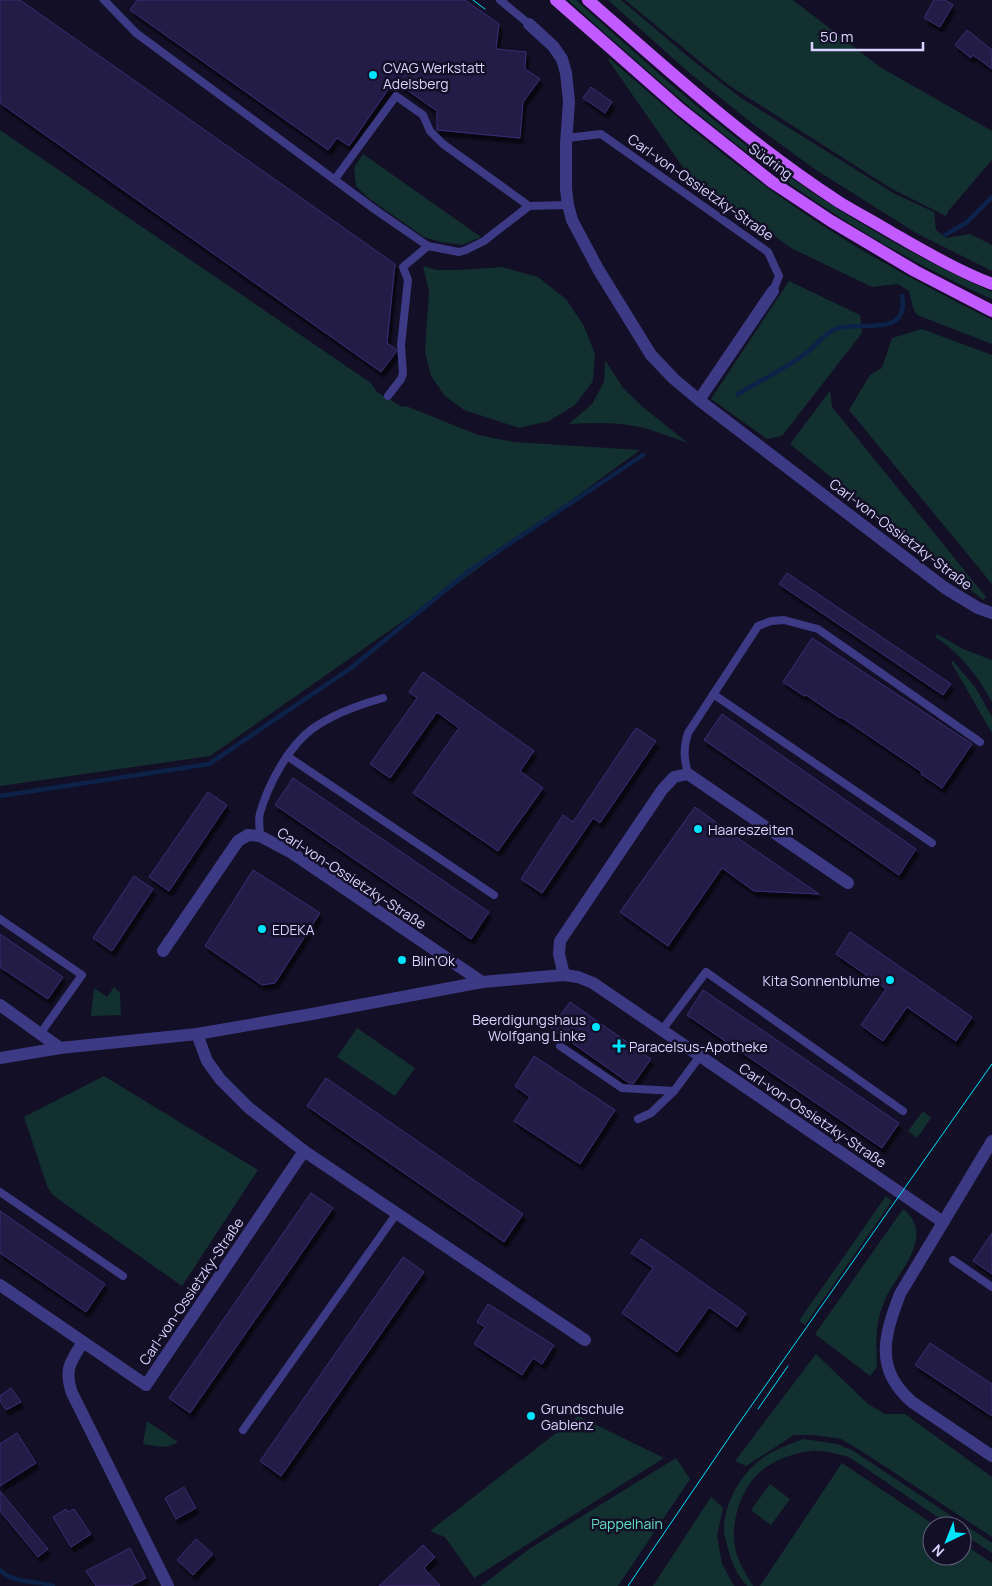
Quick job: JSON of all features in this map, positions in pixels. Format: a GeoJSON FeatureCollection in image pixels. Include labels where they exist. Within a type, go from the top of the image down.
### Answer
{"type":"FeatureCollection","features":[{"type":"Feature","properties":{"kind":"main road","name":"Südring"},"geometry":{"type":"LineString","coordinates":[[556,0],[680,109],[772,182],[831,221],[915,271],[992,311]]}},
{"type":"Feature","properties":{"kind":"main road","name":"Südring"},"geometry":{"type":"LineString","coordinates":[[588,0],[694,93],[786,165],[840,202],[927,253],[992,284]]}},
{"type":"Feature","properties":{"kind":"street","name":"Carl-von-Ossietzky-Straße"},"geometry":{"type":"LineString","coordinates":[[529,24],[552,46],[562,59],[566,73],[569,101],[566,189],[572,220],[598,269],[651,355],[674,379],[699,400],[945,588],[978,608],[992,613]]}},
{"type":"Feature","properties":{"kind":"street","name":"Carl-von-Ossietzky-Straße"},"geometry":{"type":"LineString","coordinates":[[699,400],[772,291]]}},
{"type":"Feature","properties":{"kind":"street"},"geometry":{"type":"LineString","coordinates":[[564,975],[559,954],[560,940],[662,790],[674,777],[688,774],[848,883]]}},
{"type":"Feature","properties":{"kind":"street","name":"Carl-von-Ossietzky-Straße"},"geometry":{"type":"LineString","coordinates":[[163,950],[238,841],[248,835],[260,836],[292,853],[482,982]]}},
{"type":"Feature","properties":{"kind":"street","name":"Carl-von-Ossietzky-Straße"},"geometry":{"type":"LineString","coordinates":[[0,1058],[60,1048],[197,1034],[321,1013],[482,982],[564,975],[578,977],[593,983],[943,1222]]}},
{"type":"Feature","properties":{"kind":"street"},"geometry":{"type":"LineString","coordinates":[[0,1005],[60,1048]]}},
{"type":"Feature","properties":{"kind":"street"},"geometry":{"type":"LineString","coordinates":[[197,1034],[207,1061],[220,1079],[249,1108],[304,1150],[586,1340]]}},
{"type":"Feature","properties":{"kind":"street"},"geometry":{"type":"LineString","coordinates":[[992,1141],[900,1294],[886,1339],[885,1352],[886,1364],[893,1381],[904,1395],[992,1456]]}},
{"type":"Feature","properties":{"kind":"street","name":"Carl-von-Ossietzky-Straße"},"geometry":{"type":"LineString","coordinates":[[0,1285],[146,1385],[304,1150]]}},
{"type":"Feature","properties":{"kind":"street"},"geometry":{"type":"LineString","coordinates":[[83,1342],[68,1366],[69,1383],[72,1393],[168,1586]]}},
{"type":"Feature","properties":{"kind":"lane"},"geometry":{"type":"LineString","coordinates":[[104,0],[136,34],[377,211],[428,246],[459,252],[466,250],[484,241],[529,206],[568,204]]}},
{"type":"Feature","properties":{"kind":"lane"},"geometry":{"type":"LineString","coordinates":[[500,0],[529,24]]}},
{"type":"Feature","properties":{"kind":"lane"},"geometry":{"type":"LineString","coordinates":[[335,179],[396,96],[423,115],[430,131],[443,144],[529,206]]}},
{"type":"Feature","properties":{"kind":"lane","name":"Carl-von-Ossietzky-Straße"},"geometry":{"type":"LineString","coordinates":[[567,138],[601,134],[768,252],[779,276],[772,291]]}},
{"type":"Feature","properties":{"kind":"lane"},"geometry":{"type":"LineString","coordinates":[[388,396],[403,374],[401,345],[408,280],[403,267],[428,246]]}},
{"type":"Feature","properties":{"kind":"lane"},"geometry":{"type":"LineString","coordinates":[[688,774],[684,747],[688,733],[758,626],[771,621],[784,620],[818,629],[980,742]]}},
{"type":"Feature","properties":{"kind":"lane"},"geometry":{"type":"LineString","coordinates":[[713,694],[932,843]]}},
{"type":"Feature","properties":{"kind":"lane"},"geometry":{"type":"LineString","coordinates":[[260,836],[260,815],[273,781],[292,749],[312,730],[341,713],[383,698]]}},
{"type":"Feature","properties":{"kind":"lane"},"geometry":{"type":"LineString","coordinates":[[287,756],[494,895]]}},
{"type":"Feature","properties":{"kind":"lane"},"geometry":{"type":"LineString","coordinates":[[0,919],[82,975],[40,1034]]}},
{"type":"Feature","properties":{"kind":"lane"},"geometry":{"type":"LineString","coordinates":[[662,1030],[706,972],[903,1111]]}},
{"type":"Feature","properties":{"kind":"lane"},"geometry":{"type":"LineString","coordinates":[[560,1046],[622,1088],[674,1091]]}},
{"type":"Feature","properties":{"kind":"lane"},"geometry":{"type":"LineString","coordinates":[[638,1119],[651,1113],[674,1091],[700,1056]]}},
{"type":"Feature","properties":{"kind":"lane"},"geometry":{"type":"LineString","coordinates":[[0,1192],[123,1276]]}},
{"type":"Feature","properties":{"kind":"lane"},"geometry":{"type":"LineString","coordinates":[[243,1430],[398,1213]]}},
{"type":"Feature","properties":{"kind":"lane"},"geometry":{"type":"LineString","coordinates":[[953,1260],[992,1287]]}},
{"type":"Feature","properties":{"kind":"green space"},"geometry":{"type":"Polygon","coordinates":[[[568,0],[576,0],[686,97],[755,152],[811,192],[900,246],[992,292],[992,299],[880,242],[809,197],[741,148],[690,107],[568,0]]]}},
{"type":"Feature","properties":{"kind":"green space"},"geometry":{"type":"Polygon","coordinates":[[[608,0],[621,0],[741,98],[895,194],[934,212],[936,230],[946,238],[970,234],[992,245],[992,271],[916,233],[813,168],[753,124],[686,70],[608,0]]]}},
{"type":"Feature","properties":{"kind":"green space"},"geometry":{"type":"Polygon","coordinates":[[[625,0],[793,0],[880,67],[992,131],[992,160],[946,216],[892,189],[727,84],[625,0]]]}},
{"type":"Feature","properties":{"kind":"green space"},"geometry":{"type":"Polygon","coordinates":[[[609,58],[712,145],[792,205],[883,262],[992,320],[992,344],[917,315],[913,308],[909,291],[898,284],[872,287],[791,248],[689,176],[609,61],[609,58]]]}},
{"type":"Feature","properties":{"kind":"green space"},"geometry":{"type":"Polygon","coordinates":[[[0,130],[371,383],[377,392],[402,407],[406,406],[478,435],[514,442],[640,450],[465,578],[210,756],[0,786],[0,130]]]}},
{"type":"Feature","properties":{"kind":"green space"},"geometry":{"type":"Polygon","coordinates":[[[363,154],[481,237],[462,245],[424,237],[367,197],[356,186],[354,168],[363,154]]]}},
{"type":"Feature","properties":{"kind":"green space"},"geometry":{"type":"Polygon","coordinates":[[[423,266],[437,270],[502,267],[538,277],[566,299],[584,326],[595,354],[593,381],[575,405],[549,421],[519,428],[464,410],[445,396],[431,376],[425,352],[429,291],[423,266]]]}},
{"type":"Feature","properties":{"kind":"green space"},"geometry":{"type":"Polygon","coordinates":[[[789,281],[860,315],[862,333],[782,436],[767,439],[711,399],[789,281]]]}},
{"type":"Feature","properties":{"kind":"green space"},"geometry":{"type":"Polygon","coordinates":[[[922,329],[992,355],[992,584],[849,410],[870,375],[882,368],[892,338],[922,329]]]}},
{"type":"Feature","properties":{"kind":"green space"},"geometry":{"type":"Polygon","coordinates":[[[605,360],[623,388],[644,408],[688,443],[631,425],[569,424],[592,404],[604,382],[605,360]]]}},
{"type":"Feature","properties":{"kind":"green space"},"geometry":{"type":"Polygon","coordinates":[[[830,391],[832,407],[986,597],[983,600],[790,444],[830,391]]]}},
{"type":"Feature","properties":{"kind":"green space"},"geometry":{"type":"Polygon","coordinates":[[[937,634],[963,649],[992,660],[992,702],[968,666],[935,637],[937,634]]]}},
{"type":"Feature","properties":{"kind":"green space"},"geometry":{"type":"Polygon","coordinates":[[[953,661],[975,687],[992,717],[992,733],[951,662],[953,661]]]}},
{"type":"Feature","properties":{"kind":"green space"},"geometry":{"type":"Polygon","coordinates":[[[114,987],[120,993],[121,1015],[91,1016],[94,988],[107,997],[114,987]]]}},
{"type":"Feature","properties":{"kind":"green space"},"geometry":{"type":"Polygon","coordinates":[[[357,1028],[415,1068],[395,1096],[337,1057],[357,1028]]]}},
{"type":"Feature","properties":{"kind":"green space"},"geometry":{"type":"Polygon","coordinates":[[[104,1076],[258,1170],[182,1286],[58,1199],[47,1186],[24,1117],[104,1076]]]}},
{"type":"Feature","properties":{"kind":"green space"},"geometry":{"type":"Polygon","coordinates":[[[923,1111],[931,1118],[917,1138],[908,1131],[923,1111]]]}},
{"type":"Feature","properties":{"kind":"green space"},"geometry":{"type":"Polygon","coordinates":[[[886,1196],[892,1201],[805,1325],[799,1321],[886,1196]]]}},
{"type":"Feature","properties":{"kind":"green space"},"geometry":{"type":"Polygon","coordinates":[[[903,1209],[913,1220],[916,1231],[915,1243],[911,1256],[889,1291],[881,1310],[877,1334],[877,1367],[870,1376],[815,1334],[903,1209]]]}},
{"type":"Feature","properties":{"kind":"green space"},"geometry":{"type":"Polygon","coordinates":[[[816,1354],[868,1404],[885,1414],[905,1414],[992,1477],[992,1537],[972,1524],[972,1516],[960,1516],[841,1439],[814,1435],[794,1435],[746,1466],[735,1461],[816,1354]]]}},
{"type":"Feature","properties":{"kind":"green space"},"geometry":{"type":"Polygon","coordinates":[[[578,1416],[664,1458],[474,1578],[445,1537],[430,1531],[578,1416]]]}},
{"type":"Feature","properties":{"kind":"green space"},"geometry":{"type":"Polygon","coordinates":[[[147,1421],[178,1442],[165,1447],[143,1444],[147,1421]]]}},
{"type":"Feature","properties":{"kind":"green space"},"geometry":{"type":"Polygon","coordinates":[[[804,1439],[837,1444],[852,1450],[951,1516],[936,1516],[849,1457],[816,1451],[798,1453],[766,1467],[747,1487],[742,1497],[735,1519],[734,1542],[739,1561],[753,1586],[747,1586],[740,1578],[733,1564],[725,1537],[726,1512],[742,1479],[759,1460],[778,1449],[804,1439]]]}},
{"type":"Feature","properties":{"kind":"green space","name":"Pappelhain"},"geometry":{"type":"Polygon","coordinates":[[[676,1458],[690,1479],[618,1586],[481,1586],[529,1549],[676,1458]]]}},
{"type":"Feature","properties":{"kind":"green space"},"geometry":{"type":"Polygon","coordinates":[[[842,1463],[922,1517],[922,1566],[972,1566],[972,1550],[992,1563],[992,1586],[760,1586],[842,1463]]]}},
{"type":"Feature","properties":{"kind":"green space"},"geometry":{"type":"Polygon","coordinates":[[[770,1484],[790,1499],[771,1525],[751,1510],[770,1484]]]}},
{"type":"Feature","properties":{"kind":"green space","name":"Pappelhain"},"geometry":{"type":"Polygon","coordinates":[[[711,1497],[723,1508],[717,1536],[722,1564],[734,1586],[653,1586],[711,1497]]]}},
{"type":"Feature","properties":{"kind":"green space"},"geometry":{"type":"Polygon","coordinates":[[[972,1530],[992,1543],[992,1553],[972,1540],[972,1530]]]}},
{"type":"Feature","properties":{"kind":"building"},"geometry":{"type":"Polygon","coordinates":[[[0,0],[20,0],[395,264],[387,343],[396,349],[396,352],[381,372],[0,103],[0,0]]]}},
{"type":"Feature","properties":{"kind":"building","name":"CVAG Werkstatt Adelsberg"},"geometry":{"type":"Polygon","coordinates":[[[137,0],[465,0],[499,24],[496,49],[526,52],[525,69],[540,79],[523,102],[520,138],[437,130],[437,111],[394,81],[349,146],[337,138],[328,150],[130,10],[137,0]]]}},
{"type":"Feature","properties":{"kind":"building"},"geometry":{"type":"Polygon","coordinates":[[[934,0],[945,0],[953,5],[940,27],[924,18],[934,0]]]}},
{"type":"Feature","properties":{"kind":"building"},"geometry":{"type":"Polygon","coordinates":[[[967,30],[992,50],[992,69],[973,55],[971,58],[955,45],[967,30]]]}},
{"type":"Feature","properties":{"kind":"building"},"geometry":{"type":"Polygon","coordinates":[[[591,87],[612,102],[605,113],[583,98],[591,87]]]}},
{"type":"Feature","properties":{"kind":"building"},"geometry":{"type":"Polygon","coordinates":[[[787,573],[951,684],[943,695],[779,584],[787,573]]]}},
{"type":"Feature","properties":{"kind":"building"},"geometry":{"type":"Polygon","coordinates":[[[812,638],[972,744],[942,788],[921,774],[922,772],[841,717],[783,682],[812,638]]]}},
{"type":"Feature","properties":{"kind":"building"},"geometry":{"type":"Polygon","coordinates":[[[423,672],[534,751],[520,771],[543,788],[498,851],[413,793],[459,728],[437,712],[390,778],[370,764],[417,698],[409,692],[423,672]]]}},
{"type":"Feature","properties":{"kind":"building"},"geometry":{"type":"Polygon","coordinates":[[[722,714],[916,849],[899,875],[704,740],[722,714]]]}},
{"type":"Feature","properties":{"kind":"building"},"geometry":{"type":"Polygon","coordinates":[[[636,728],[656,741],[600,823],[593,818],[542,893],[521,879],[563,815],[573,822],[636,728]]]}},
{"type":"Feature","properties":{"kind":"building"},"geometry":{"type":"Polygon","coordinates":[[[293,778],[489,912],[471,939],[275,805],[293,778]]]}},
{"type":"Feature","properties":{"kind":"building"},"geometry":{"type":"Polygon","coordinates":[[[208,792],[227,805],[169,891],[149,877],[208,792]]]}},
{"type":"Feature","properties":{"kind":"building"},"geometry":{"type":"Polygon","coordinates":[[[695,807],[819,894],[754,891],[722,868],[668,946],[620,912],[695,807]]]}},
{"type":"Feature","properties":{"kind":"building","name":"EDEKA"},"geometry":{"type":"Polygon","coordinates":[[[253,870],[320,913],[275,983],[262,985],[205,946],[253,870]]]}},
{"type":"Feature","properties":{"kind":"building"},"geometry":{"type":"Polygon","coordinates":[[[134,876],[153,889],[112,951],[93,938],[134,876]]]}},
{"type":"Feature","properties":{"kind":"building"},"geometry":{"type":"Polygon","coordinates":[[[850,932],[972,1017],[956,1041],[907,1007],[883,1041],[861,1025],[886,989],[836,954],[850,932]]]}},
{"type":"Feature","properties":{"kind":"building"},"geometry":{"type":"Polygon","coordinates":[[[0,934],[63,977],[48,999],[0,967],[0,934]]]}},
{"type":"Feature","properties":{"kind":"building"},"geometry":{"type":"Polygon","coordinates":[[[703,990],[899,1123],[882,1148],[687,1015],[703,990]]]}},
{"type":"Feature","properties":{"kind":"building"},"geometry":{"type":"Polygon","coordinates":[[[570,1002],[651,1059],[634,1083],[629,1083],[551,1028],[570,1002]]]}},
{"type":"Feature","properties":{"kind":"building"},"geometry":{"type":"Polygon","coordinates":[[[534,1056],[615,1110],[580,1164],[514,1121],[530,1097],[515,1086],[534,1056]]]}},
{"type":"Feature","properties":{"kind":"building"},"geometry":{"type":"Polygon","coordinates":[[[326,1078],[523,1214],[504,1242],[307,1106],[326,1078]]]}},
{"type":"Feature","properties":{"kind":"building"},"geometry":{"type":"Polygon","coordinates":[[[311,1193],[333,1208],[190,1413],[169,1398],[311,1193]]]}},
{"type":"Feature","properties":{"kind":"building"},"geometry":{"type":"Polygon","coordinates":[[[0,1211],[105,1284],[86,1312],[0,1253],[0,1211]]]}},
{"type":"Feature","properties":{"kind":"building"},"geometry":{"type":"Polygon","coordinates":[[[992,1233],[992,1274],[973,1261],[992,1233]]]}},
{"type":"Feature","properties":{"kind":"building"},"geometry":{"type":"Polygon","coordinates":[[[641,1239],[746,1313],[737,1327],[709,1307],[677,1352],[622,1313],[653,1268],[631,1253],[641,1239]]]}},
{"type":"Feature","properties":{"kind":"building"},"geometry":{"type":"Polygon","coordinates":[[[403,1257],[424,1272],[281,1476],[260,1461],[403,1257]]]}},
{"type":"Feature","properties":{"kind":"building"},"geometry":{"type":"Polygon","coordinates":[[[488,1304],[554,1345],[542,1364],[533,1358],[522,1375],[474,1344],[485,1327],[477,1322],[488,1304]]]}},
{"type":"Feature","properties":{"kind":"building"},"geometry":{"type":"Polygon","coordinates":[[[930,1343],[992,1384],[992,1416],[915,1365],[930,1343]]]}},
{"type":"Feature","properties":{"kind":"building"},"geometry":{"type":"Polygon","coordinates":[[[11,1388],[21,1402],[6,1410],[0,1401],[0,1396],[11,1388]]]}},
{"type":"Feature","properties":{"kind":"building"},"geometry":{"type":"Polygon","coordinates":[[[17,1433],[36,1463],[0,1486],[0,1444],[17,1433]]]}},
{"type":"Feature","properties":{"kind":"building"},"geometry":{"type":"Polygon","coordinates":[[[184,1487],[196,1508],[176,1519],[165,1498],[184,1487]]]}},
{"type":"Feature","properties":{"kind":"building"},"geometry":{"type":"Polygon","coordinates":[[[0,1491],[48,1549],[38,1557],[0,1511],[0,1491]]]}},
{"type":"Feature","properties":{"kind":"building"},"geometry":{"type":"Polygon","coordinates":[[[66,1509],[68,1512],[74,1509],[91,1534],[71,1547],[53,1517],[66,1509]]]}},
{"type":"Feature","properties":{"kind":"building"},"geometry":{"type":"Polygon","coordinates":[[[196,1539],[213,1554],[193,1575],[177,1560],[196,1539]]]}},
{"type":"Feature","properties":{"kind":"building"},"geometry":{"type":"Polygon","coordinates":[[[423,1545],[435,1557],[424,1568],[440,1586],[379,1586],[423,1545]]]}},
{"type":"Feature","properties":{"kind":"building"},"geometry":{"type":"Polygon","coordinates":[[[130,1548],[146,1578],[130,1586],[96,1586],[86,1571],[130,1548]]]}},
{"type":"Feature","properties":{"kind":"waterway"},"geometry":{"type":"LineString","coordinates":[[945,235],[966,223],[992,197]]}},
{"type":"Feature","properties":{"kind":"waterway"},"geometry":{"type":"LineString","coordinates":[[738,394],[809,351],[835,329],[850,326],[883,325],[896,320],[902,309],[902,296]]}},
{"type":"Feature","properties":{"kind":"waterway"},"geometry":{"type":"LineString","coordinates":[[0,796],[209,764],[351,668],[470,570],[643,455]]}},
{"type":"Feature","properties":{"kind":"waterway"},"geometry":{"type":"LineString","coordinates":[[0,1570],[18,1580],[53,1586]]}},
{"type":"Feature","properties":{"kind":"tram line"},"geometry":{"type":"LineString","coordinates":[[473,0],[485,9]]}},
{"type":"Feature","properties":{"kind":"tram line"},"geometry":{"type":"LineString","coordinates":[[628,1586],[737,1426],[992,1064]]}},
{"type":"Feature","properties":{"kind":"tram line"},"geometry":{"type":"LineString","coordinates":[[758,1409],[788,1366]]}},
{"type":"Feature","properties":{"kind":"place","name":"CVAG Werkstatt Adelsberg"},"geometry":{"type":"Point","coordinates":[373,75]}},
{"type":"Feature","properties":{"kind":"place","name":"Haareszeiten"},"geometry":{"type":"Point","coordinates":[698,829]}},
{"type":"Feature","properties":{"kind":"place","name":"EDEKA"},"geometry":{"type":"Point","coordinates":[262,929]}},
{"type":"Feature","properties":{"kind":"place","name":"Blin'Ok"},"geometry":{"type":"Point","coordinates":[402,960]}},
{"type":"Feature","properties":{"kind":"place","name":"Kita Sonnenblume"},"geometry":{"type":"Point","coordinates":[890,980]}},
{"type":"Feature","properties":{"kind":"place","name":"Beerdigungshaus Wolfgang Linke"},"geometry":{"type":"Point","coordinates":[596,1027]}},
{"type":"Feature","properties":{"kind":"place","name":"Paracelsus-Apotheke"},"geometry":{"type":"Point","coordinates":[619,1046]}},
{"type":"Feature","properties":{"kind":"place","name":"Grundschule Gablenz"},"geometry":{"type":"Point","coordinates":[531,1416]}}]}
